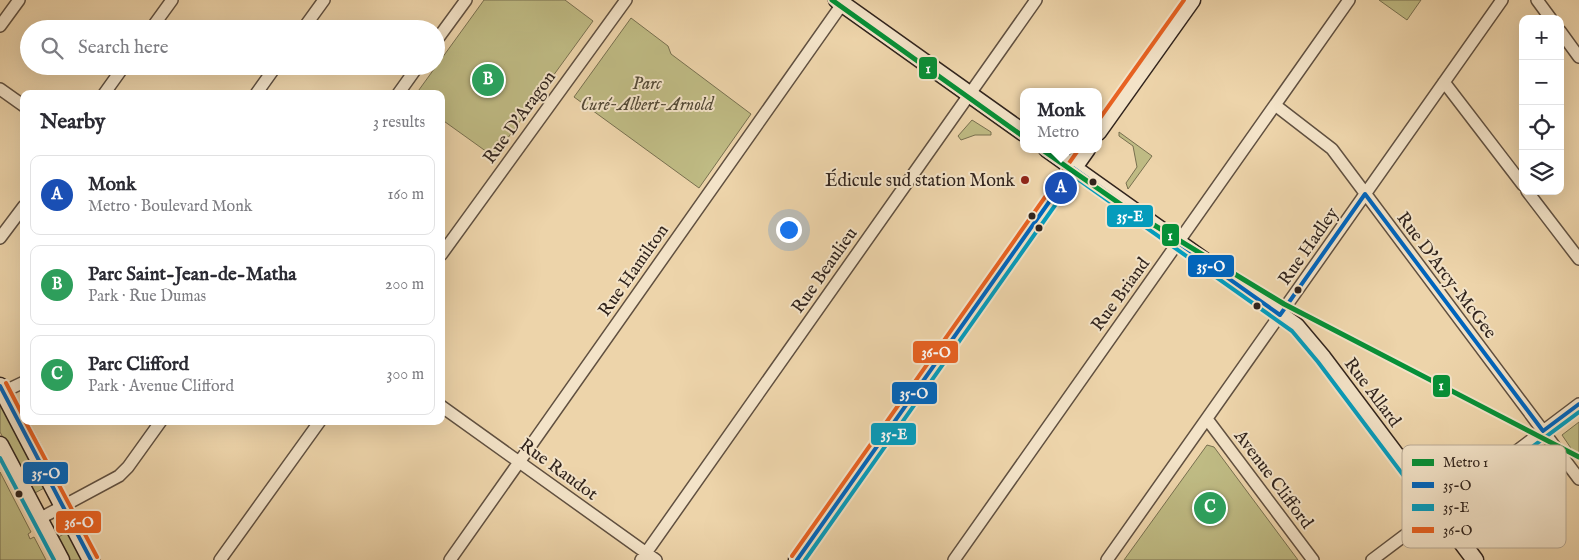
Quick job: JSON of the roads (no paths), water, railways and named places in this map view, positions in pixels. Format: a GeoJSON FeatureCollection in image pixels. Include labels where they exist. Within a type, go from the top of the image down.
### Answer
{"type":"FeatureCollection","features":[{"type":"Feature","properties":{"kind":"street"},"geometry":{"type":"LineString","coordinates":[[0,26],[19,0]]}},
{"type":"Feature","properties":{"kind":"street"},"geometry":{"type":"LineString","coordinates":[[158,20],[172,0]]}},
{"type":"Feature","properties":{"kind":"street"},"geometry":{"type":"LineString","coordinates":[[310,20],[324,0]]}},
{"type":"Feature","properties":{"kind":"street"},"geometry":{"type":"LineString","coordinates":[[445,29],[466,0]]}},
{"type":"Feature","properties":{"kind":"street","name":"Rue D'Aragon"},"geometry":{"type":"LineString","coordinates":[[445,249],[626,0]]}},
{"type":"Feature","properties":{"kind":"street","name":"Rue Beaulieu"},"geometry":{"type":"LineString","coordinates":[[643,556],[1036,0]]}},
{"type":"Feature","properties":{"kind":"street"},"geometry":{"type":"LineString","coordinates":[[1102,126],[1192,0]]}},
{"type":"Feature","properties":{"kind":"street","name":"Rue Briand"},"geometry":{"type":"LineString","coordinates":[[954,560],[1349,0]]}},
{"type":"Feature","properties":{"kind":"street","name":"Rue Hadley"},"geometry":{"type":"LineString","coordinates":[[1107,560],[1502,0]]}},
{"type":"Feature","properties":{"kind":"street"},"geometry":{"type":"LineString","coordinates":[[1537,0],[1548,15]]}},
{"type":"Feature","properties":{"kind":"street"},"geometry":{"type":"LineString","coordinates":[[841,1],[1020,130]]}},
{"type":"Feature","properties":{"kind":"street","name":"Rue Hamilton"},"geometry":{"type":"LineString","coordinates":[[450,560],[841,1]]}},
{"type":"Feature","properties":{"kind":"street"},"geometry":{"type":"LineString","coordinates":[[1564,36],[1579,56]]}},
{"type":"Feature","properties":{"kind":"street"},"geometry":{"type":"LineString","coordinates":[[107,90],[118,75]]}},
{"type":"Feature","properties":{"kind":"street"},"geometry":{"type":"LineString","coordinates":[[259,90],[270,75]]}},
{"type":"Feature","properties":{"kind":"street"},"geometry":{"type":"LineString","coordinates":[[401,90],[412,75]]}},
{"type":"Feature","properties":{"kind":"street"},"geometry":{"type":"LineString","coordinates":[[1444,82],[1519,180]]}},
{"type":"Feature","properties":{"kind":"street"},"geometry":{"type":"LineString","coordinates":[[0,89],[20,103]]}},
{"type":"Feature","properties":{"kind":"street","name":"Rue D'Arcy-McGee"},"geometry":{"type":"LineString","coordinates":[[1275,105],[1325,142],[1554,445]]}},
{"type":"Feature","properties":{"kind":"street","name":"Rue Allard"},"geometry":{"type":"LineString","coordinates":[[1052,153],[1296,326],[1402,464]]}},
{"type":"Feature","properties":{"kind":"street"},"geometry":{"type":"LineString","coordinates":[[797,560],[1084,153]]}},
{"type":"Feature","properties":{"kind":"street"},"geometry":{"type":"LineString","coordinates":[[1530,195],[1579,259]]}},
{"type":"Feature","properties":{"kind":"street"},"geometry":{"type":"LineString","coordinates":[[0,238],[20,211]]}},
{"type":"Feature","properties":{"kind":"street"},"geometry":{"type":"LineString","coordinates":[[20,383],[2,389],[20,424]]}},
{"type":"Feature","properties":{"kind":"street"},"geometry":{"type":"LineString","coordinates":[[1524,445],[1579,404]]}},
{"type":"Feature","properties":{"kind":"street","name":"Rue Raudot"},"geometry":{"type":"LineString","coordinates":[[445,409],[520,462],[643,556],[656,560]]}},
{"type":"Feature","properties":{"kind":"street","name":"Avenue Clifford"},"geometry":{"type":"LineString","coordinates":[[1207,419],[1313,560]]}},
{"type":"Feature","properties":{"kind":"street"},"geometry":{"type":"LineString","coordinates":[[21,425],[91,560]]}},
{"type":"Feature","properties":{"kind":"street"},"geometry":{"type":"LineString","coordinates":[[39,519],[119,476],[158,425]]}},
{"type":"Feature","properties":{"kind":"street"},"geometry":{"type":"LineString","coordinates":[[220,560],[317,425]]}},
{"type":"Feature","properties":{"kind":"street"},"geometry":{"type":"LineString","coordinates":[[0,444],[60,560]]}},
{"type":"Feature","properties":{"kind":"street","name":"Rue D'Arcy-McGee"},"geometry":{"type":"LineString","coordinates":[[1566,462],[1579,479]]}},
{"type":"Feature","properties":{"kind":"street"},"geometry":{"type":"LineString","coordinates":[[1372,560],[1402,537]]}},
{"type":"Feature","properties":{"kind":"street","name":"Rue Allard"},"geometry":{"type":"LineString","coordinates":[[1466,548],[1475,560]]}},
{"type":"Feature","properties":{"kind":"metro line","name":"1"},"geometry":{"type":"LineString","coordinates":[[832,0],[1020,134]]}},
{"type":"Feature","properties":{"kind":"metro line","name":"1"},"geometry":{"type":"LineString","coordinates":[[1047,153],[1126,208],[1284,304],[1556,445]]}},
{"type":"Feature","properties":{"kind":"metro line","name":"1"},"geometry":{"type":"LineString","coordinates":[[1566,450],[1579,457]]}},
{"type":"Feature","properties":{"kind":"place","name":"Parc Saint-Jean-de-Matha"},"geometry":{"type":"Point","coordinates":[488,80]}},
{"type":"Feature","properties":{"kind":"place","name":"Édicule sud station Monk"},"geometry":{"type":"Point","coordinates":[1025,180]}},
{"type":"Feature","properties":{"kind":"place","name":"Monk"},"geometry":{"type":"Point","coordinates":[1061,188]}},
{"type":"Feature","properties":{"kind":"place","name":"Parc Clifford"},"geometry":{"type":"Point","coordinates":[1210,508]}},
{"type":"Feature","properties":{"kind":"park label","name":"Parc Curé-Albert-Arnold"},"geometry":{"type":"Point","coordinates":[647,94]}}]}
